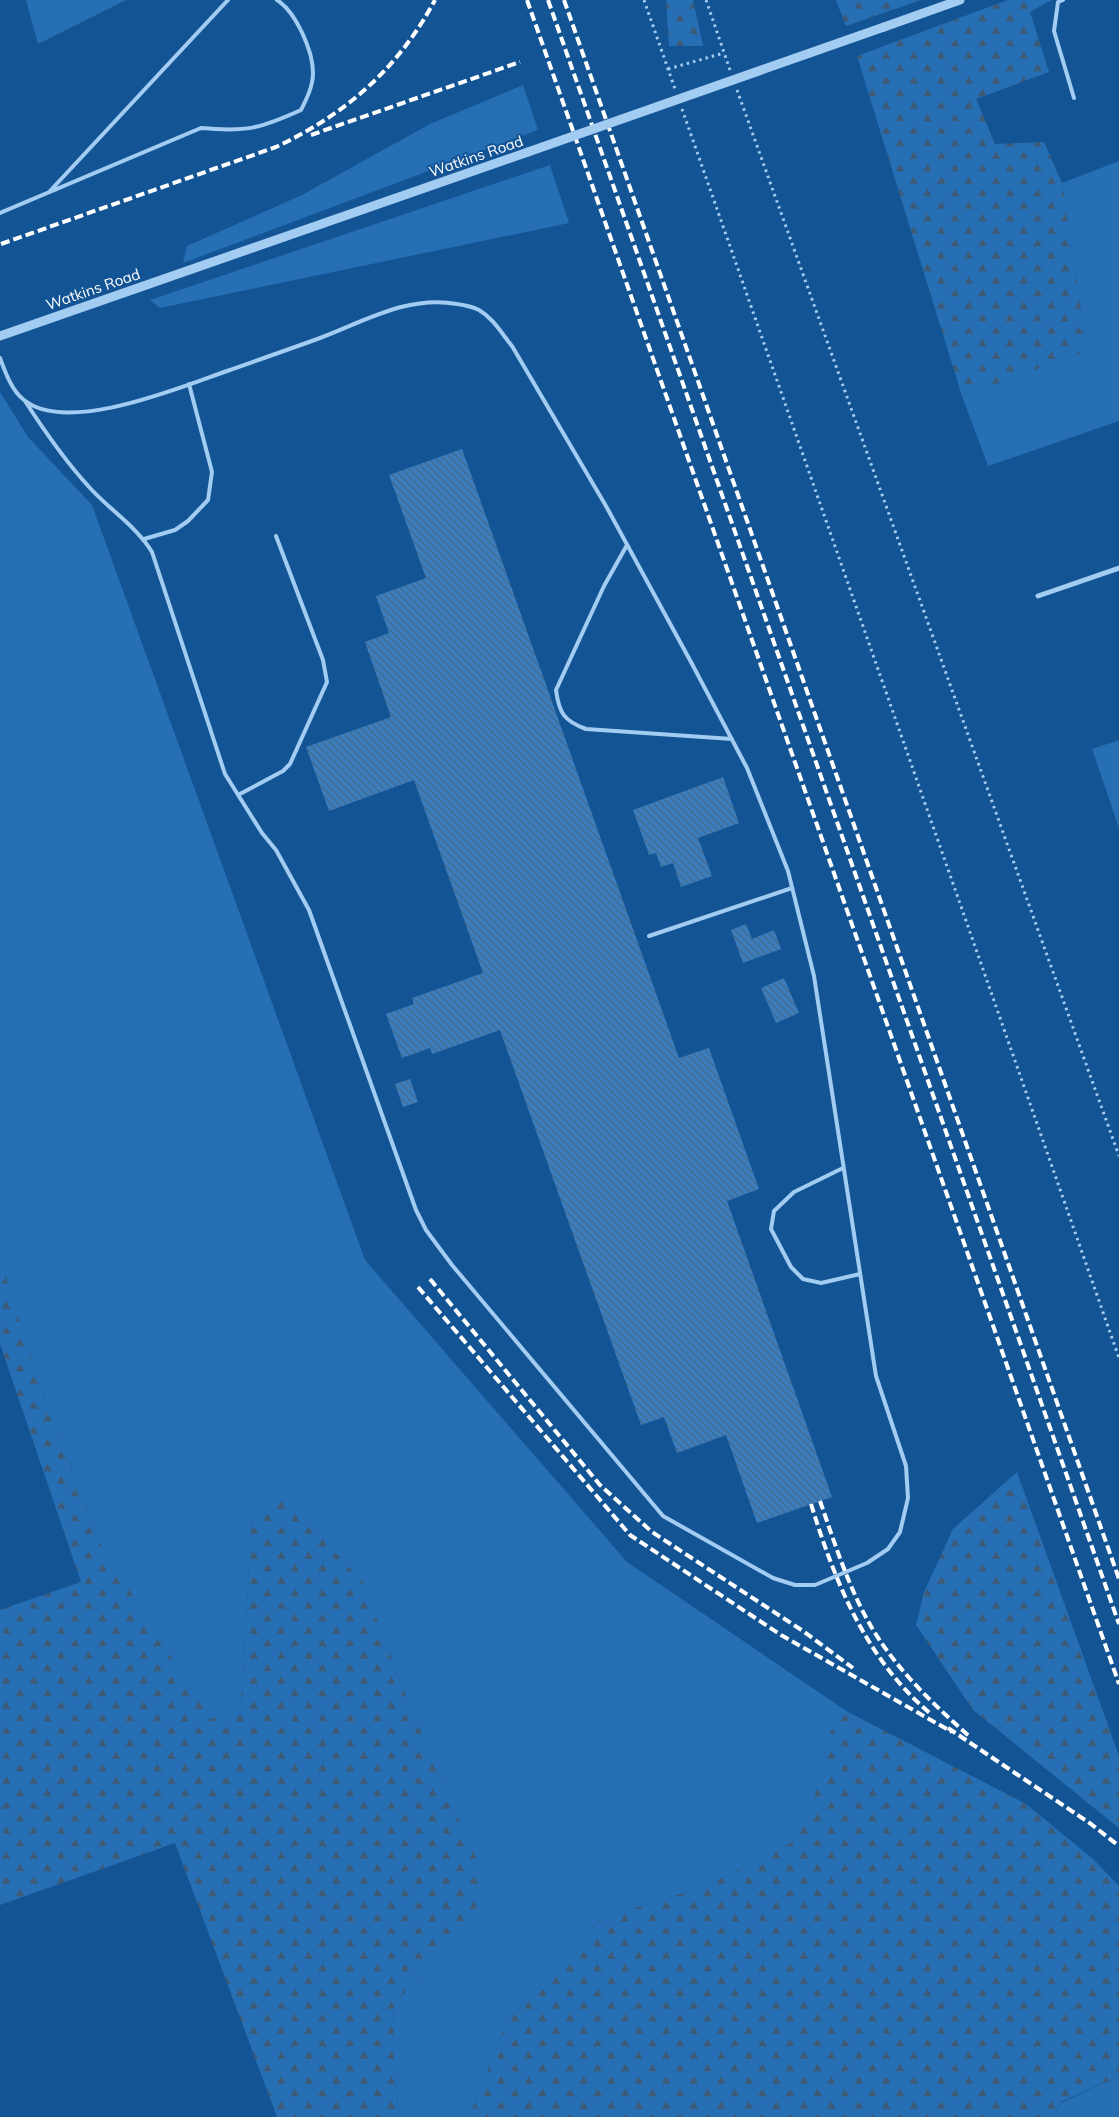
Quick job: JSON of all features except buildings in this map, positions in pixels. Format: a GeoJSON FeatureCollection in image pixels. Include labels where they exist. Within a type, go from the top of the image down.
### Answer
{"type":"FeatureCollection","features":[{"type":"Feature","properties":{"kind":"street","name":"Watkins Road"},"geometry":{"type":"LineString","coordinates":[[0,336],[960,0]]}},
{"type":"Feature","properties":{"kind":"street"},"geometry":{"type":"LineString","coordinates":[[1038,596],[1119,568]]}},
{"type":"Feature","properties":{"kind":"lane"},"geometry":{"type":"LineString","coordinates":[[48,193],[228,0]]}},
{"type":"Feature","properties":{"kind":"lane"},"geometry":{"type":"LineString","coordinates":[[0,214],[201,128],[234,131],[263,127],[301,110],[311,90],[313,72],[307,46],[297,23],[284,5],[277,0]]}},
{"type":"Feature","properties":{"kind":"lane"},"geometry":{"type":"LineString","coordinates":[[1063,0],[1058,2],[1054,31],[1074,98]]}},
{"type":"Feature","properties":{"kind":"lane"},"geometry":{"type":"LineString","coordinates":[[0,358],[10,382],[25,401],[54,446],[91,489],[144,539],[152,552],[225,774],[262,833],[276,850],[309,910],[416,1210],[426,1230],[485,1306],[662,1516],[773,1578],[795,1585],[815,1585],[867,1563],[888,1549],[900,1532],[908,1498],[906,1466],[876,1376],[814,976],[788,870],[747,768],[732,739],[627,545],[512,346],[494,322],[479,310],[438,301],[405,305],[321,338],[150,398],[81,412],[49,412],[25,401]]}},
{"type":"Feature","properties":{"kind":"lane"},"geometry":{"type":"LineString","coordinates":[[144,539],[175,530],[188,522],[208,500],[212,472],[189,384]]}},
{"type":"Feature","properties":{"kind":"lane"},"geometry":{"type":"LineString","coordinates":[[238,795],[283,771],[290,764],[327,682],[323,660],[276,536]]}},
{"type":"Feature","properties":{"kind":"lane"},"geometry":{"type":"LineString","coordinates":[[627,545],[604,586],[556,690],[558,706],[570,723],[586,729],[732,739]]}},
{"type":"Feature","properties":{"kind":"lane"},"geometry":{"type":"LineString","coordinates":[[649,936],[792,888]]}},
{"type":"Feature","properties":{"kind":"lane"},"geometry":{"type":"LineString","coordinates":[[843,1168],[794,1192],[774,1211],[771,1229],[791,1267],[804,1279],[820,1283],[860,1274]]}},
{"type":"Feature","properties":{"kind":"path"},"geometry":{"type":"LineString","coordinates":[[644,0],[677,97]]}},
{"type":"Feature","properties":{"kind":"path"},"geometry":{"type":"LineString","coordinates":[[706,0],[731,72]]}},
{"type":"Feature","properties":{"kind":"path"},"geometry":{"type":"LineString","coordinates":[[668,69],[724,53]]}},
{"type":"Feature","properties":{"kind":"path"},"geometry":{"type":"LineString","coordinates":[[734,81],[1119,1156]]}},
{"type":"Feature","properties":{"kind":"path"},"geometry":{"type":"LineString","coordinates":[[681,107],[1119,1358]]}},
{"type":"Feature","properties":{"kind":"green space"},"geometry":{"type":"Polygon","coordinates":[[[26,0],[126,0],[38,44],[26,0]]]}},
{"type":"Feature","properties":{"kind":"green space"},"geometry":{"type":"Polygon","coordinates":[[[666,0],[693,0],[703,46],[669,46],[666,0]]]}},
{"type":"Feature","properties":{"kind":"green space"},"geometry":{"type":"Polygon","coordinates":[[[836,0],[921,0],[846,26],[836,0]]]}},
{"type":"Feature","properties":{"kind":"green space"},"geometry":{"type":"Polygon","coordinates":[[[1008,0],[1052,0],[1030,12],[1049,72],[976,99],[995,144],[1044,142],[1062,183],[1087,351],[962,396],[857,56],[1008,0]]]}},
{"type":"Feature","properties":{"kind":"green space"},"geometry":{"type":"Polygon","coordinates":[[[523,85],[538,130],[183,263],[187,246],[302,195],[430,124],[523,85]]]}},
{"type":"Feature","properties":{"kind":"green space"},"geometry":{"type":"Polygon","coordinates":[[[1119,161],[1119,421],[988,466],[962,396],[1087,351],[1062,183],[1119,161]]]}},
{"type":"Feature","properties":{"kind":"green space"},"geometry":{"type":"Polygon","coordinates":[[[550,165],[569,223],[160,308],[150,300],[550,165]]]}},
{"type":"Feature","properties":{"kind":"green space"},"geometry":{"type":"Polygon","coordinates":[[[0,392],[28,437],[92,505],[365,1260],[627,1562],[848,1712],[831,1731],[814,1799],[791,1843],[709,1885],[600,1919],[507,2022],[469,2117],[399,2117],[393,2046],[394,2004],[473,1918],[408,1702],[363,1582],[252,1514],[241,1710],[210,1720],[98,1540],[38,1379],[0,1259],[0,392]]]}},
{"type":"Feature","properties":{"kind":"green space"},"geometry":{"type":"Polygon","coordinates":[[[1119,740],[1119,828],[1092,749],[1119,740]]]}},
{"type":"Feature","properties":{"kind":"green space"},"geometry":{"type":"Polygon","coordinates":[[[0,1259],[38,1379],[98,1540],[210,1719],[241,1710],[252,1514],[281,1495],[363,1582],[408,1702],[485,1878],[473,1918],[394,2004],[393,2046],[399,2117],[277,2117],[175,1843],[0,1905],[0,1610],[81,1582],[0,1344],[0,1259]]]}},
{"type":"Feature","properties":{"kind":"green space"},"geometry":{"type":"Polygon","coordinates":[[[1017,1472],[1119,1756],[1119,1828],[973,1710],[916,1625],[924,1592],[953,1529],[1017,1472]]]}},
{"type":"Feature","properties":{"kind":"green space"},"geometry":{"type":"Polygon","coordinates":[[[848,1712],[1026,1804],[1092,1858],[1119,1886],[1119,2076],[1061,2102],[1054,2117],[469,2117],[507,2022],[600,1919],[709,1885],[791,1843],[814,1799],[831,1731],[848,1712]]]}},
{"type":"Feature","properties":{"kind":"green space"},"geometry":{"type":"Polygon","coordinates":[[[1119,2076],[1119,2117],[1054,2117],[1061,2103],[1119,2076]]]}},
{"type":"Feature","properties":{"kind":"railway"},"geometry":{"type":"LineString","coordinates":[[1,244],[276,147],[301,134],[325,120],[368,87],[404,47],[435,0]]}},
{"type":"Feature","properties":{"kind":"railway"},"geometry":{"type":"LineString","coordinates":[[527,0],[1119,1684]]}},
{"type":"Feature","properties":{"kind":"railway"},"geometry":{"type":"LineString","coordinates":[[548,0],[1119,1624]]}},
{"type":"Feature","properties":{"kind":"railway"},"geometry":{"type":"LineString","coordinates":[[564,0],[1119,1579]]}},
{"type":"Feature","properties":{"kind":"railway"},"geometry":{"type":"LineString","coordinates":[[311,135],[520,62]]}},
{"type":"Feature","properties":{"kind":"railway"},"geometry":{"type":"LineString","coordinates":[[430,1279],[600,1485],[652,1532],[803,1631],[853,1668]]}},
{"type":"Feature","properties":{"kind":"railway"},"geometry":{"type":"LineString","coordinates":[[418,1287],[630,1535],[781,1635],[952,1732]]}},
{"type":"Feature","properties":{"kind":"railway"},"geometry":{"type":"LineString","coordinates":[[820,1501],[849,1582],[872,1628],[904,1672],[929,1699],[969,1736]]}},
{"type":"Feature","properties":{"kind":"railway"},"geometry":{"type":"LineString","coordinates":[[811,1504],[842,1590],[856,1618],[888,1669],[908,1693],[931,1714]]}},
{"type":"Feature","properties":{"kind":"railway"},"geometry":{"type":"LineString","coordinates":[[948,1728],[1091,1824],[1119,1846]]}}]}
